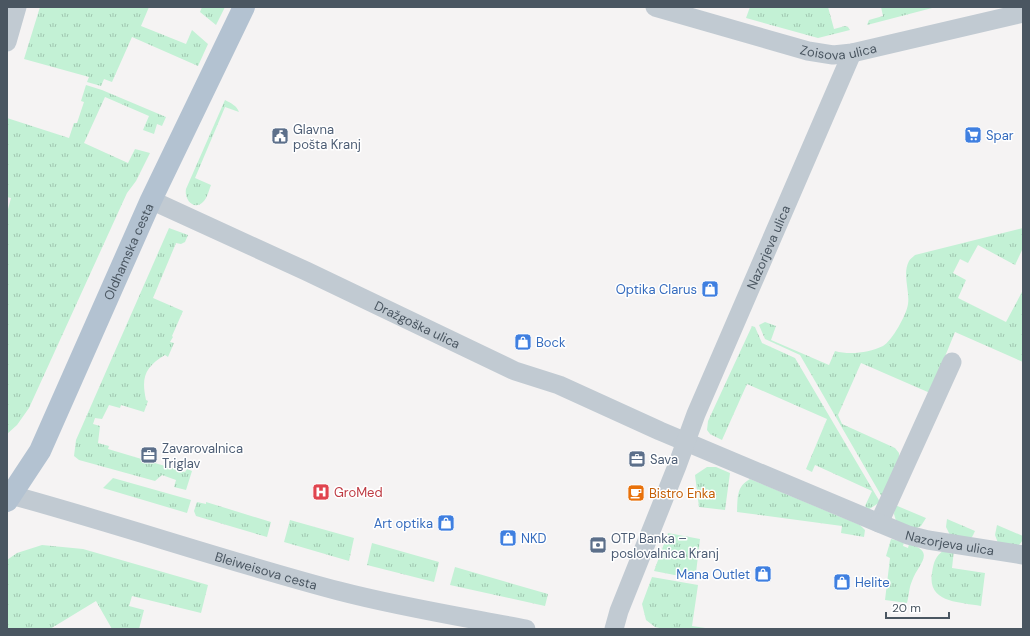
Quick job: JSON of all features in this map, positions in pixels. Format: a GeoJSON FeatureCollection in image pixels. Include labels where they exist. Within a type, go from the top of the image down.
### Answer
{"type":"FeatureCollection","features":[{"type":"Feature","properties":{"kind":"main road","name":"Oldhamska cesta"},"geometry":{"type":"LineString","coordinates":[[9,498],[40,451],[151,200],[244,7]]}},
{"type":"Feature","properties":{"kind":"street"},"geometry":{"type":"LineString","coordinates":[[7,42],[17,7]]}},
{"type":"Feature","properties":{"kind":"street","name":"Zoisova ulica"},"geometry":{"type":"LineString","coordinates":[[655,7],[808,51],[833,55],[852,53],[1023,13]]}},
{"type":"Feature","properties":{"kind":"street","name":"Nazorjeva ulica"},"geometry":{"type":"LineString","coordinates":[[614,629],[619,611],[702,400],[852,53]]}},
{"type":"Feature","properties":{"kind":"street","name":"Dražgoška ulica"},"geometry":{"type":"LineString","coordinates":[[151,200],[314,274],[515,371],[560,385],[686,442]]}},
{"type":"Feature","properties":{"kind":"street"},"geometry":{"type":"LineString","coordinates":[[879,523],[952,362]]}},
{"type":"Feature","properties":{"kind":"street","name":"Nazorjeva ulica"},"geometry":{"type":"LineString","coordinates":[[686,442],[908,534],[928,540],[1023,554]]}},
{"type":"Feature","properties":{"kind":"street","name":"Bleiweisova cesta"},"geometry":{"type":"LineString","coordinates":[[9,498],[73,512],[286,577],[382,602],[526,629]]}},
{"type":"Feature","properties":{"kind":"green space"},"geometry":{"type":"Polygon","coordinates":[[[40,7],[149,7],[141,26],[186,44],[192,30],[208,44],[198,66],[132,37],[112,82],[104,79],[101,86],[87,82],[89,77],[24,59],[40,7]]]}},
{"type":"Feature","properties":{"kind":"green space"},"geometry":{"type":"Polygon","coordinates":[[[202,7],[225,7],[216,25],[200,12],[202,7]]]}},
{"type":"Feature","properties":{"kind":"green space"},"geometry":{"type":"Polygon","coordinates":[[[750,7],[828,7],[834,29],[845,26],[850,30],[818,38],[746,18],[750,7]]]}},
{"type":"Feature","properties":{"kind":"green space"},"geometry":{"type":"Polygon","coordinates":[[[881,7],[936,7],[867,25],[869,20],[883,16],[881,7]]]}},
{"type":"Feature","properties":{"kind":"green space"},"geometry":{"type":"Polygon","coordinates":[[[86,85],[102,90],[166,117],[162,126],[157,124],[154,134],[143,130],[149,116],[105,97],[84,143],[128,163],[135,149],[150,153],[136,181],[127,193],[29,408],[17,425],[7,434],[7,213],[11,198],[7,197],[7,118],[69,138],[74,123],[77,123],[84,102],[81,101],[86,85]]]}},
{"type":"Feature","properties":{"kind":"green space"},"geometry":{"type":"Polygon","coordinates":[[[225,100],[235,106],[239,112],[225,107],[195,178],[211,185],[204,201],[200,204],[193,205],[188,200],[186,189],[225,100]]]}},
{"type":"Feature","properties":{"kind":"green space"},"geometry":{"type":"Polygon","coordinates":[[[169,228],[188,235],[185,242],[181,244],[176,243],[153,298],[183,311],[170,342],[174,343],[168,357],[165,355],[158,359],[146,373],[144,385],[146,400],[148,401],[144,412],[121,405],[120,408],[109,405],[102,419],[95,418],[93,424],[100,426],[98,443],[109,446],[108,449],[185,472],[187,469],[192,471],[186,490],[174,487],[176,480],[162,475],[155,481],[79,460],[74,456],[76,440],[169,228]]]}},
{"type":"Feature","properties":{"kind":"green space"},"geometry":{"type":"Polygon","coordinates":[[[1023,228],[1023,248],[1015,265],[978,245],[968,263],[960,259],[953,273],[966,280],[958,298],[1006,322],[1023,290],[1023,362],[955,332],[930,393],[861,363],[838,415],[842,424],[895,448],[899,453],[899,457],[882,497],[800,355],[765,339],[759,325],[765,322],[776,326],[771,340],[829,365],[835,351],[853,353],[865,352],[883,346],[891,339],[907,308],[908,299],[906,271],[909,260],[915,255],[1023,228]]]}},
{"type":"Feature","properties":{"kind":"green space"},"geometry":{"type":"Polygon","coordinates":[[[752,326],[755,327],[762,343],[795,358],[880,502],[868,510],[865,506],[872,491],[815,465],[812,472],[806,469],[827,419],[747,384],[722,440],[710,434],[707,430],[708,421],[752,326]]]}},
{"type":"Feature","properties":{"kind":"green space"},"geometry":{"type":"Polygon","coordinates":[[[707,467],[716,467],[730,473],[725,510],[699,507],[695,475],[707,467]]]}},
{"type":"Feature","properties":{"kind":"green space"},"geometry":{"type":"Polygon","coordinates":[[[113,478],[191,500],[187,513],[103,488],[113,478]]]}},
{"type":"Feature","properties":{"kind":"green space"},"geometry":{"type":"Polygon","coordinates":[[[750,479],[860,525],[865,530],[864,537],[841,533],[842,526],[737,512],[740,489],[745,482],[750,479]]]}},
{"type":"Feature","properties":{"kind":"green space"},"geometry":{"type":"Polygon","coordinates":[[[197,502],[206,504],[206,502],[271,522],[267,537],[196,516],[194,511],[197,502]]]}},
{"type":"Feature","properties":{"kind":"green space"},"geometry":{"type":"Polygon","coordinates":[[[895,505],[926,518],[921,526],[913,530],[897,524],[894,514],[895,505]]]}},
{"type":"Feature","properties":{"kind":"green space"},"geometry":{"type":"Polygon","coordinates":[[[947,519],[975,531],[972,537],[966,541],[950,535],[946,527],[947,519]]]}},
{"type":"Feature","properties":{"kind":"green space"},"geometry":{"type":"Polygon","coordinates":[[[290,520],[354,538],[349,561],[284,542],[290,520]]]}},
{"type":"Feature","properties":{"kind":"green space"},"geometry":{"type":"Polygon","coordinates":[[[997,525],[1023,536],[1019,545],[1013,549],[998,543],[995,535],[997,525]]]}},
{"type":"Feature","properties":{"kind":"green space"},"geometry":{"type":"Polygon","coordinates":[[[668,533],[700,539],[696,573],[690,578],[654,571],[668,533]]]}},
{"type":"Feature","properties":{"kind":"green space"},"geometry":{"type":"Polygon","coordinates":[[[891,539],[904,542],[903,546],[908,548],[909,544],[917,547],[924,555],[911,583],[907,603],[885,600],[890,558],[886,556],[891,539]]]}},
{"type":"Feature","properties":{"kind":"green space"},"geometry":{"type":"Polygon","coordinates":[[[372,543],[439,562],[434,582],[367,565],[372,543]]]}},
{"type":"Feature","properties":{"kind":"green space"},"geometry":{"type":"Polygon","coordinates":[[[42,545],[83,549],[208,585],[201,613],[132,596],[129,606],[144,610],[139,629],[112,629],[96,601],[50,629],[7,629],[7,560],[17,553],[42,545]]]}},
{"type":"Feature","properties":{"kind":"green space"},"geometry":{"type":"Polygon","coordinates":[[[944,550],[954,550],[952,568],[985,573],[981,606],[955,602],[940,596],[935,590],[932,583],[933,565],[937,557],[944,550]]]}},
{"type":"Feature","properties":{"kind":"green space"},"geometry":{"type":"Polygon","coordinates":[[[455,567],[548,594],[545,606],[450,585],[455,567]]]}},
{"type":"Feature","properties":{"kind":"green space"},"geometry":{"type":"Polygon","coordinates":[[[652,577],[698,585],[692,626],[712,629],[664,629],[655,627],[646,620],[642,604],[652,577]]]}},
{"type":"Feature","properties":{"kind":"place","name":"Spar"},"geometry":{"type":"Point","coordinates":[973,135]}},
{"type":"Feature","properties":{"kind":"place","name":"Glavna pošta Kranj"},"geometry":{"type":"Point","coordinates":[280,136]}},
{"type":"Feature","properties":{"kind":"place","name":"Optika Clarus"},"geometry":{"type":"Point","coordinates":[710,289]}},
{"type":"Feature","properties":{"kind":"place","name":"Bock"},"geometry":{"type":"Point","coordinates":[523,342]}},
{"type":"Feature","properties":{"kind":"place","name":"Zavarovalnica Triglav"},"geometry":{"type":"Point","coordinates":[149,455]}},
{"type":"Feature","properties":{"kind":"place","name":"Sava"},"geometry":{"type":"Point","coordinates":[637,459]}},
{"type":"Feature","properties":{"kind":"place","name":"GroMed"},"geometry":{"type":"Point","coordinates":[321,492]}},
{"type":"Feature","properties":{"kind":"place","name":"Bistro Enka"},"geometry":{"type":"Point","coordinates":[636,493]}},
{"type":"Feature","properties":{"kind":"place","name":"Art optika"},"geometry":{"type":"Point","coordinates":[446,523]}},
{"type":"Feature","properties":{"kind":"place","name":"NKD"},"geometry":{"type":"Point","coordinates":[508,538]}},
{"type":"Feature","properties":{"kind":"place","name":"OTP Banka – poslovalnica Kranj"},"geometry":{"type":"Point","coordinates":[598,545]}},
{"type":"Feature","properties":{"kind":"place","name":"Mana Outlet"},"geometry":{"type":"Point","coordinates":[763,574]}},
{"type":"Feature","properties":{"kind":"place","name":"Helite"},"geometry":{"type":"Point","coordinates":[842,582]}}]}
